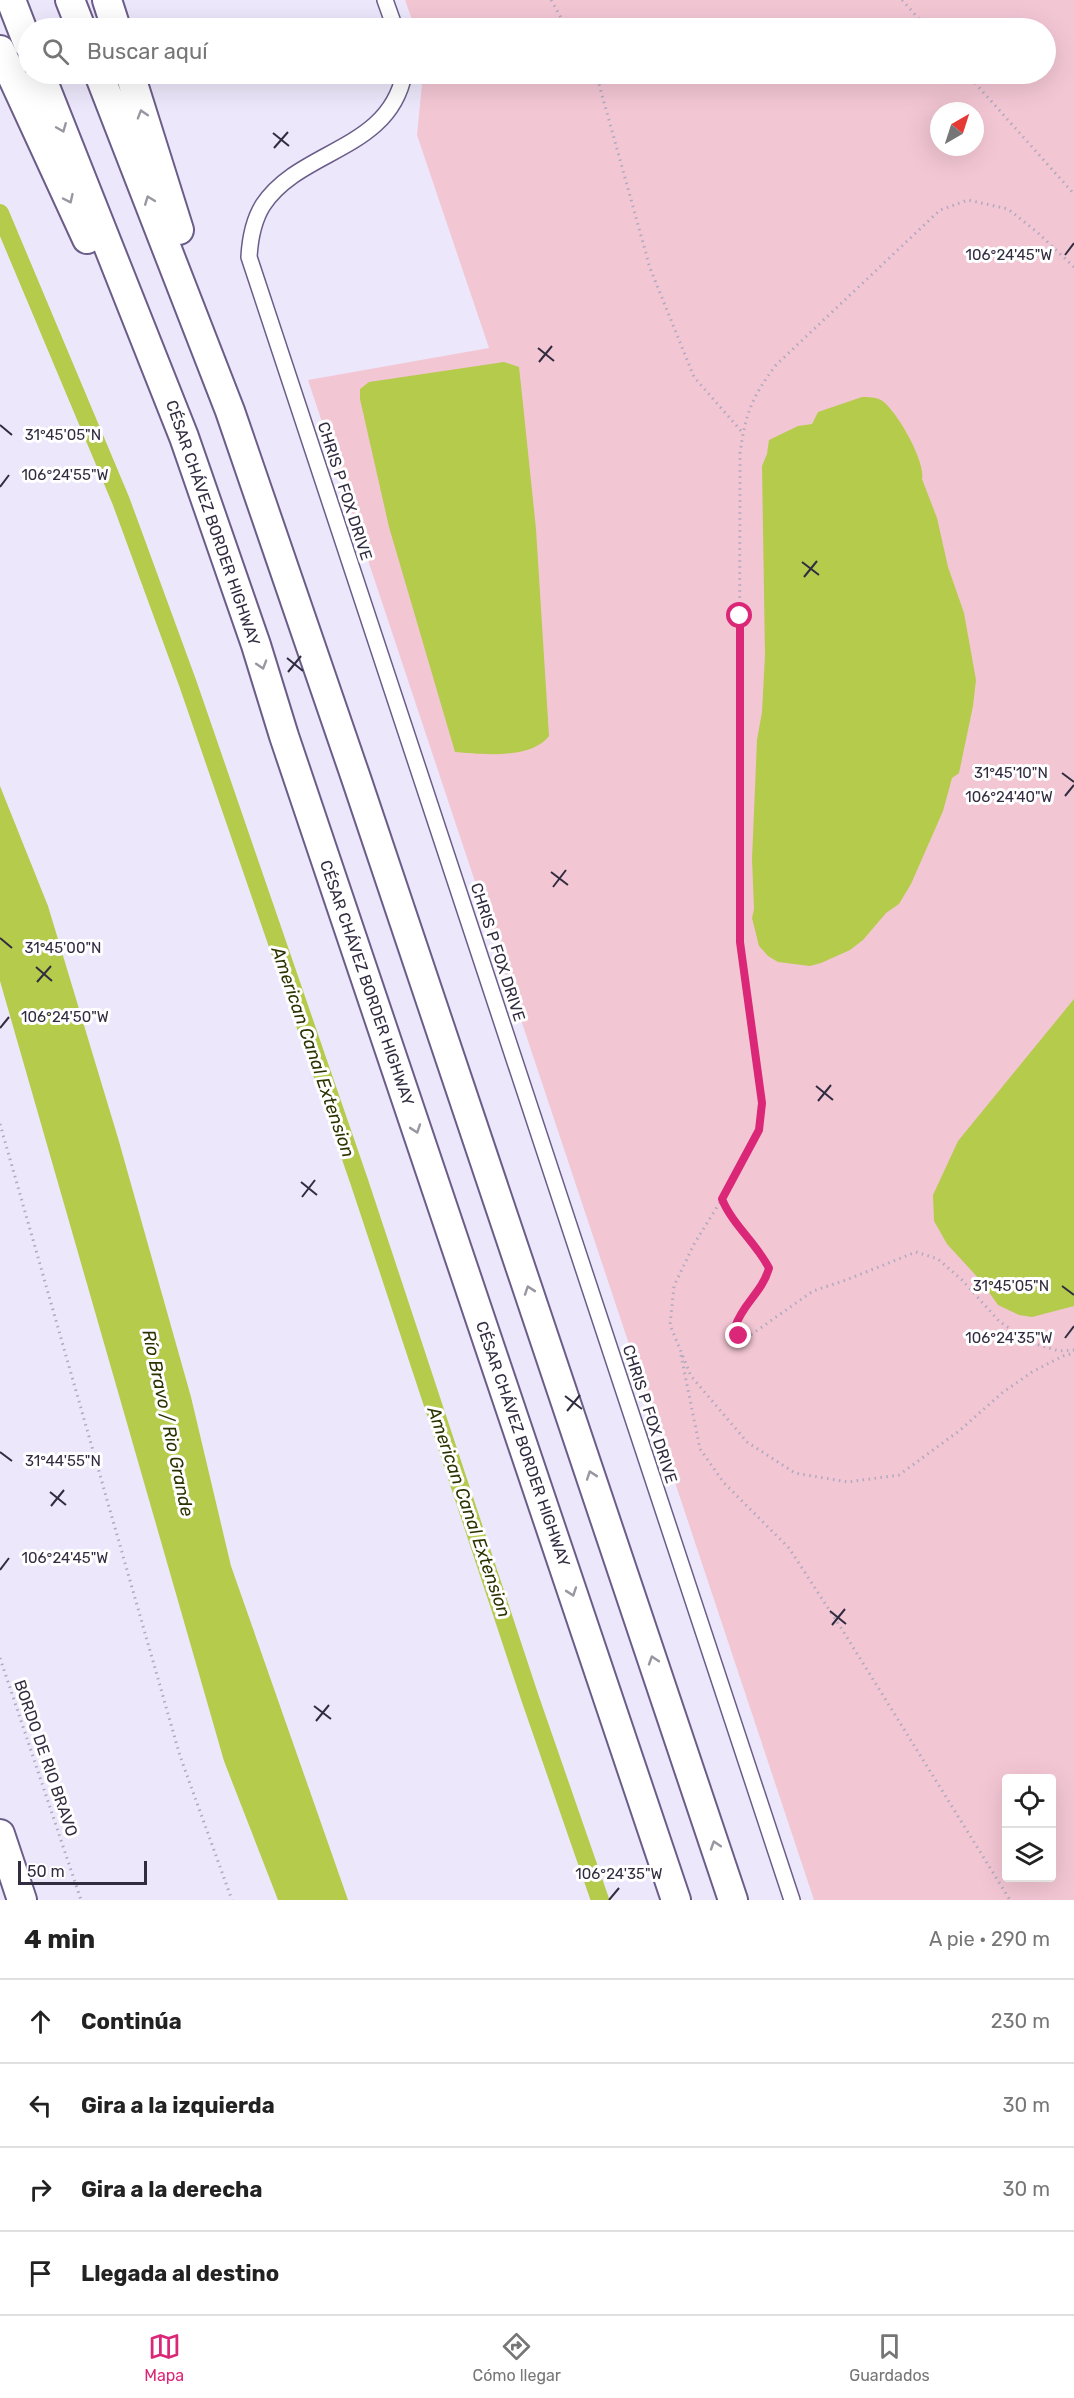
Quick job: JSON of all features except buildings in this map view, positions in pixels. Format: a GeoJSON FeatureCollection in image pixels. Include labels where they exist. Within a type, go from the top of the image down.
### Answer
{"type":"FeatureCollection","features":[{"type":"Feature","properties":{"kind":"highway"},"geometry":{"type":"LineString","coordinates":[[11,0],[18,18]]}},
{"type":"Feature","properties":{"kind":"highway"},"geometry":{"type":"LineString","coordinates":[[70,0],[77,18]]}},
{"type":"Feature","properties":{"kind":"highway"},"geometry":{"type":"LineString","coordinates":[[107,0],[113,18]]}},
{"type":"Feature","properties":{"kind":"highway"},"geometry":{"type":"LineString","coordinates":[[0,50],[131,335],[184,437]]}},
{"type":"Feature","properties":{"kind":"highway","name":"CÉSAR CHÁVEZ BORDER HIGHWAY"},"geometry":{"type":"LineString","coordinates":[[44,84],[184,437],[676,1900]]}},
{"type":"Feature","properties":{"kind":"highway"},"geometry":{"type":"LineString","coordinates":[[103,84],[230,411],[365,804],[733,1900]]}},
{"type":"Feature","properties":{"kind":"highway"},"geometry":{"type":"LineString","coordinates":[[133,84],[194,278],[230,411]]}},
{"type":"Feature","properties":{"kind":"highway"},"geometry":{"type":"LineString","coordinates":[[0,1834],[22,1900]]}},
{"type":"Feature","properties":{"kind":"street"},"geometry":{"type":"LineString","coordinates":[[385,0],[391,18]]}},
{"type":"Feature","properties":{"kind":"street","name":"CHRIS P FOX DRIVE"},"geometry":{"type":"LineString","coordinates":[[401,84],[399,92],[375,125],[359,138],[291,177],[275,190],[263,205],[256,219],[250,238],[249,257],[792,1900]]}},
{"type":"Feature","properties":{"kind":"path"},"geometry":{"type":"LineString","coordinates":[[550,0],[561,18]]}},
{"type":"Feature","properties":{"kind":"path"},"geometry":{"type":"LineString","coordinates":[[902,0],[918,18]]}},
{"type":"Feature","properties":{"kind":"path"},"geometry":{"type":"LineString","coordinates":[[599,84],[650,268],[694,377],[742,432]]}},
{"type":"Feature","properties":{"kind":"path"},"geometry":{"type":"LineString","coordinates":[[976,84],[1074,194]]}},
{"type":"Feature","properties":{"kind":"path"},"geometry":{"type":"LineString","coordinates":[[1074,267],[1037,232],[1008,209],[968,200],[940,210],[776,365],[756,392],[744,422],[740,454],[740,942],[762,1103],[759,1130],[722,1199],[694,1244],[674,1286],[670,1325],[691,1376],[747,1442],[795,1473],[848,1482],[899,1475],[959,1431],[1012,1386],[1032,1372],[1074,1352]]}},
{"type":"Feature","properties":{"kind":"path"},"geometry":{"type":"LineString","coordinates":[[0,1124],[180,1756],[232,1900]]}},
{"type":"Feature","properties":{"kind":"path"},"geometry":{"type":"LineString","coordinates":[[722,1199],[727,1212],[759,1249],[769,1268],[765,1284],[739,1315],[735,1327],[739,1336],[752,1334],[813,1291],[916,1252],[938,1259],[962,1280],[999,1321],[1029,1342],[1059,1351],[1074,1352]]}},
{"type":"Feature","properties":{"kind":"path"},"geometry":{"type":"LineString","coordinates":[[680,1348],[700,1449],[724,1483],[789,1548],[1010,1900]]}},
{"type":"Feature","properties":{"kind":"path","name":"BORDO DE RIO BRAVO"},"geometry":{"type":"LineString","coordinates":[[0,1658],[81,1900]]}},
{"type":"Feature","properties":{"kind":"shaded area"},"geometry":{"type":"Polygon","coordinates":[[[405,0],[1074,0],[1074,1900],[814,1900],[308,380],[489,348],[417,135],[422,84],[1056,84],[1056,18],[411,18],[405,0]]]}},
{"type":"Feature","properties":{"kind":"water"},"geometry":{"type":"Polygon","coordinates":[[[504,362],[519,367],[536,529],[549,736],[541,744],[518,752],[491,754],[455,752],[389,527],[360,399],[360,389],[369,382],[504,362]]]}},
{"type":"Feature","properties":{"kind":"water"},"geometry":{"type":"Polygon","coordinates":[[[862,397],[879,399],[887,405],[902,424],[915,449],[922,471],[922,479],[937,518],[948,567],[964,613],[976,680],[959,773],[952,778],[943,811],[911,884],[899,904],[886,913],[863,940],[850,950],[810,966],[778,962],[768,956],[759,946],[752,918],[757,740],[762,712],[765,655],[762,466],[769,440],[798,426],[812,424],[818,412],[862,397]]]}},
{"type":"Feature","properties":{"kind":"water","name":"Río Bravo / Rio Grande"},"geometry":{"type":"Polygon","coordinates":[[[0,786],[48,906],[118,1138],[191,1397],[231,1566],[348,1900],[278,1900],[224,1761],[0,981],[0,786]]]}},
{"type":"Feature","properties":{"kind":"water"},"geometry":{"type":"Polygon","coordinates":[[[1074,999],[1074,1306],[1032,1317],[1019,1315],[998,1305],[981,1281],[947,1244],[934,1221],[933,1195],[958,1141],[1074,999]]]}},
{"type":"Feature","properties":{"kind":"waterway","name":"American Canal Extension"},"geometry":{"type":"LineString","coordinates":[[0,213],[121,501],[188,684],[359,1181],[530,1698],[600,1900]]}},
{"type":"Feature","properties":{"kind":"route"},"geometry":{"type":"LineString","coordinates":[[739,1336],[735,1327],[739,1315],[765,1284],[769,1268],[759,1249],[727,1212],[722,1199],[759,1130],[762,1103],[740,942],[740,616]]}}]}
